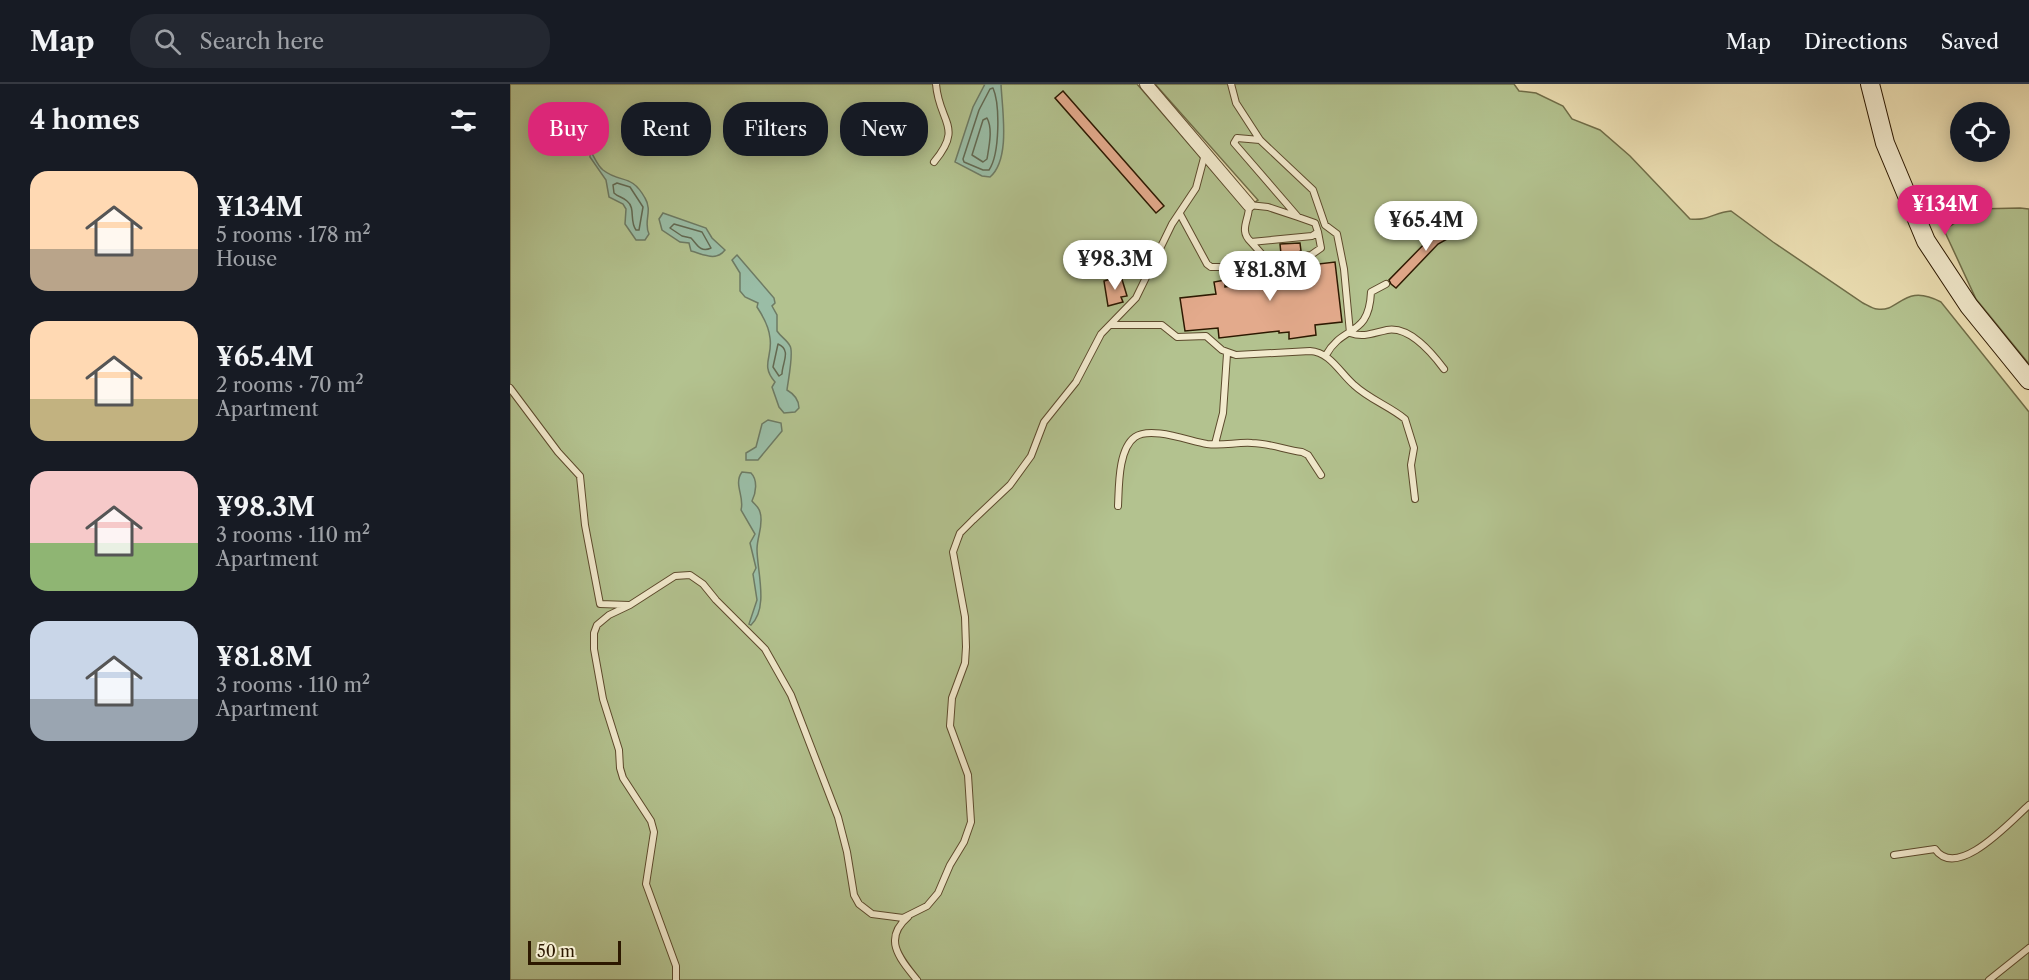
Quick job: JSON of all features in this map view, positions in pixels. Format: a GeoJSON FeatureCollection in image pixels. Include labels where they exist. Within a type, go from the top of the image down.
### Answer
{"type":"FeatureCollection","features":[{"type":"Feature","properties":{"kind":"street"},"geometry":{"type":"LineString","coordinates":[[1146,84],[1250,205]]}},
{"type":"Feature","properties":{"kind":"street"},"geometry":{"type":"LineString","coordinates":[[1870,84],[1885,143],[1926,241],[1969,306],[2029,380]]}},
{"type":"Feature","properties":{"kind":"lane"},"geometry":{"type":"LineString","coordinates":[[934,162],[944,150],[950,137],[949,128],[939,105],[936,84]]}},
{"type":"Feature","properties":{"kind":"lane"},"geometry":{"type":"LineString","coordinates":[[1231,84],[1236,103],[1260,140],[1313,190],[1321,228],[1321,248],[1311,255],[1299,257]]}},
{"type":"Feature","properties":{"kind":"lane"},"geometry":{"type":"LineString","coordinates":[[1260,140],[1243,137],[1237,138],[1234,143],[1298,217]]}},
{"type":"Feature","properties":{"kind":"lane"},"geometry":{"type":"LineString","coordinates":[[917,980],[905,966],[894,941],[897,928],[933,899],[964,842],[971,822],[968,775],[950,726],[952,698],[965,663],[966,646],[965,617],[953,552],[957,540],[960,533],[973,519],[1010,485],[1031,456],[1044,422],[1076,382],[1097,341],[1136,298],[1172,225],[1196,188],[1206,154]]}},
{"type":"Feature","properties":{"kind":"lane"},"geometry":{"type":"LineString","coordinates":[[1283,259],[1268,261],[1251,242],[1245,231],[1250,205],[1268,207],[1298,217],[1337,234],[1344,269],[1350,333]]}},
{"type":"Feature","properties":{"kind":"lane"},"geometry":{"type":"LineString","coordinates":[[1180,214],[1207,264],[1211,267],[1252,268],[1263,275]]}},
{"type":"Feature","properties":{"kind":"lane"},"geometry":{"type":"LineString","coordinates":[[1251,242],[1312,236],[1321,228]]}},
{"type":"Feature","properties":{"kind":"lane"},"geometry":{"type":"LineString","coordinates":[[1326,355],[1332,344],[1342,335],[1350,333],[1362,324],[1371,304],[1371,292],[1386,284]]}},
{"type":"Feature","properties":{"kind":"lane"},"geometry":{"type":"LineString","coordinates":[[1111,325],[1162,325],[1177,337],[1206,336],[1227,354],[1318,351],[1326,355],[1355,386],[1405,419],[1414,448],[1411,465],[1415,499]]}},
{"type":"Feature","properties":{"kind":"lane"},"geometry":{"type":"LineString","coordinates":[[1350,333],[1368,336],[1390,330],[1399,331],[1423,345],[1444,369]]}},
{"type":"Feature","properties":{"kind":"lane"},"geometry":{"type":"LineString","coordinates":[[1215,444],[1223,413],[1227,354]]}},
{"type":"Feature","properties":{"kind":"lane"},"geometry":{"type":"LineString","coordinates":[[510,388],[558,452],[580,476],[585,525],[600,604],[630,604]]}},
{"type":"Feature","properties":{"kind":"lane"},"geometry":{"type":"LineString","coordinates":[[1118,506],[1119,475],[1126,449],[1135,437],[1156,433],[1227,446],[1255,443],[1302,452],[1308,455],[1322,475]]}},
{"type":"Feature","properties":{"kind":"lane"},"geometry":{"type":"LineString","coordinates":[[676,980],[676,966],[646,884],[654,832],[651,821],[623,778],[618,760],[619,750],[603,699],[594,649],[594,633],[597,626],[609,615],[675,576],[690,575],[703,584],[765,649],[791,695],[808,734],[838,818],[847,852],[854,895],[859,904],[872,914],[897,918],[909,917]]}},
{"type":"Feature","properties":{"kind":"lane"},"geometry":{"type":"LineString","coordinates":[[1894,855],[1935,849],[1939,855],[1956,860],[1971,854],[2029,806]]}},
{"type":"Feature","properties":{"kind":"lane"},"geometry":{"type":"LineString","coordinates":[[1989,980],[2029,948]]}},
{"type":"Feature","properties":{"kind":"shaded area"},"geometry":{"type":"Polygon","coordinates":[[[510,84],[1137,84],[1245,209],[1258,200],[1155,84],[1514,84],[1519,91],[1536,93],[1563,106],[1572,119],[1600,130],[1630,156],[1690,219],[1702,219],[1731,211],[1863,303],[1877,309],[1891,307],[1910,296],[1918,295],[1941,302],[2029,412],[2029,980],[510,980],[510,84]]]}},
{"type":"Feature","properties":{"kind":"shaded area"},"geometry":{"type":"Polygon","coordinates":[[[1976,209],[2029,209],[2029,364],[1976,299],[1944,230],[1976,209]]]}},
{"type":"Feature","properties":{"kind":"water"},"geometry":{"type":"Polygon","coordinates":[[[985,84],[1001,84],[1004,133],[1001,158],[997,169],[990,177],[982,176],[955,162],[973,107],[985,84]]]}},
{"type":"Feature","properties":{"kind":"water"},"geometry":{"type":"Polygon","coordinates":[[[593,156],[603,170],[609,174],[630,182],[640,190],[648,207],[647,230],[649,234],[645,240],[636,240],[625,224],[626,209],[623,204],[609,197],[606,180],[590,157],[593,156]]]}},
{"type":"Feature","properties":{"kind":"water"},"geometry":{"type":"Polygon","coordinates":[[[663,213],[706,228],[712,238],[725,250],[718,256],[691,251],[689,243],[680,242],[662,230],[659,219],[663,213]]]}},
{"type":"Feature","properties":{"kind":"water"},"geometry":{"type":"Polygon","coordinates":[[[737,255],[774,298],[775,303],[772,306],[777,315],[777,331],[791,349],[787,390],[798,402],[799,408],[795,412],[784,413],[779,407],[772,387],[775,382],[768,371],[770,338],[768,330],[757,307],[758,303],[745,297],[740,291],[740,273],[732,260],[737,255]]]}},
{"type":"Feature","properties":{"kind":"water"},"geometry":{"type":"Polygon","coordinates":[[[768,420],[781,423],[782,431],[758,460],[746,460],[746,453],[756,447],[762,424],[768,420]]]}},
{"type":"Feature","properties":{"kind":"water"},"geometry":{"type":"Polygon","coordinates":[[[742,472],[751,473],[755,479],[752,501],[759,509],[761,517],[757,549],[761,599],[760,609],[751,625],[749,624],[757,600],[753,574],[756,568],[750,543],[755,534],[741,510],[739,481],[742,472]]]}},
{"type":"Feature","properties":{"kind":"building"},"geometry":{"type":"Polygon","coordinates":[[[1063,91],[1164,206],[1156,213],[1055,98],[1063,91]]]}},
{"type":"Feature","properties":{"kind":"building"},"geometry":{"type":"Polygon","coordinates":[[[1463,220],[1467,228],[1438,244],[1396,288],[1391,284],[1389,280],[1432,236],[1463,220]]]}},
{"type":"Feature","properties":{"kind":"building"},"geometry":{"type":"Polygon","coordinates":[[[1300,243],[1301,251],[1295,253],[1294,257],[1297,262],[1302,262],[1302,266],[1335,262],[1342,322],[1315,325],[1316,335],[1289,339],[1289,332],[1279,333],[1279,331],[1219,338],[1218,328],[1185,331],[1180,298],[1216,294],[1214,282],[1225,280],[1225,287],[1267,282],[1266,271],[1282,269],[1281,265],[1288,260],[1287,255],[1281,254],[1280,244],[1300,243]]]}},
{"type":"Feature","properties":{"kind":"building"},"geometry":{"type":"Polygon","coordinates":[[[1121,276],[1127,296],[1121,297],[1123,302],[1108,306],[1104,281],[1121,276]]]}}]}
